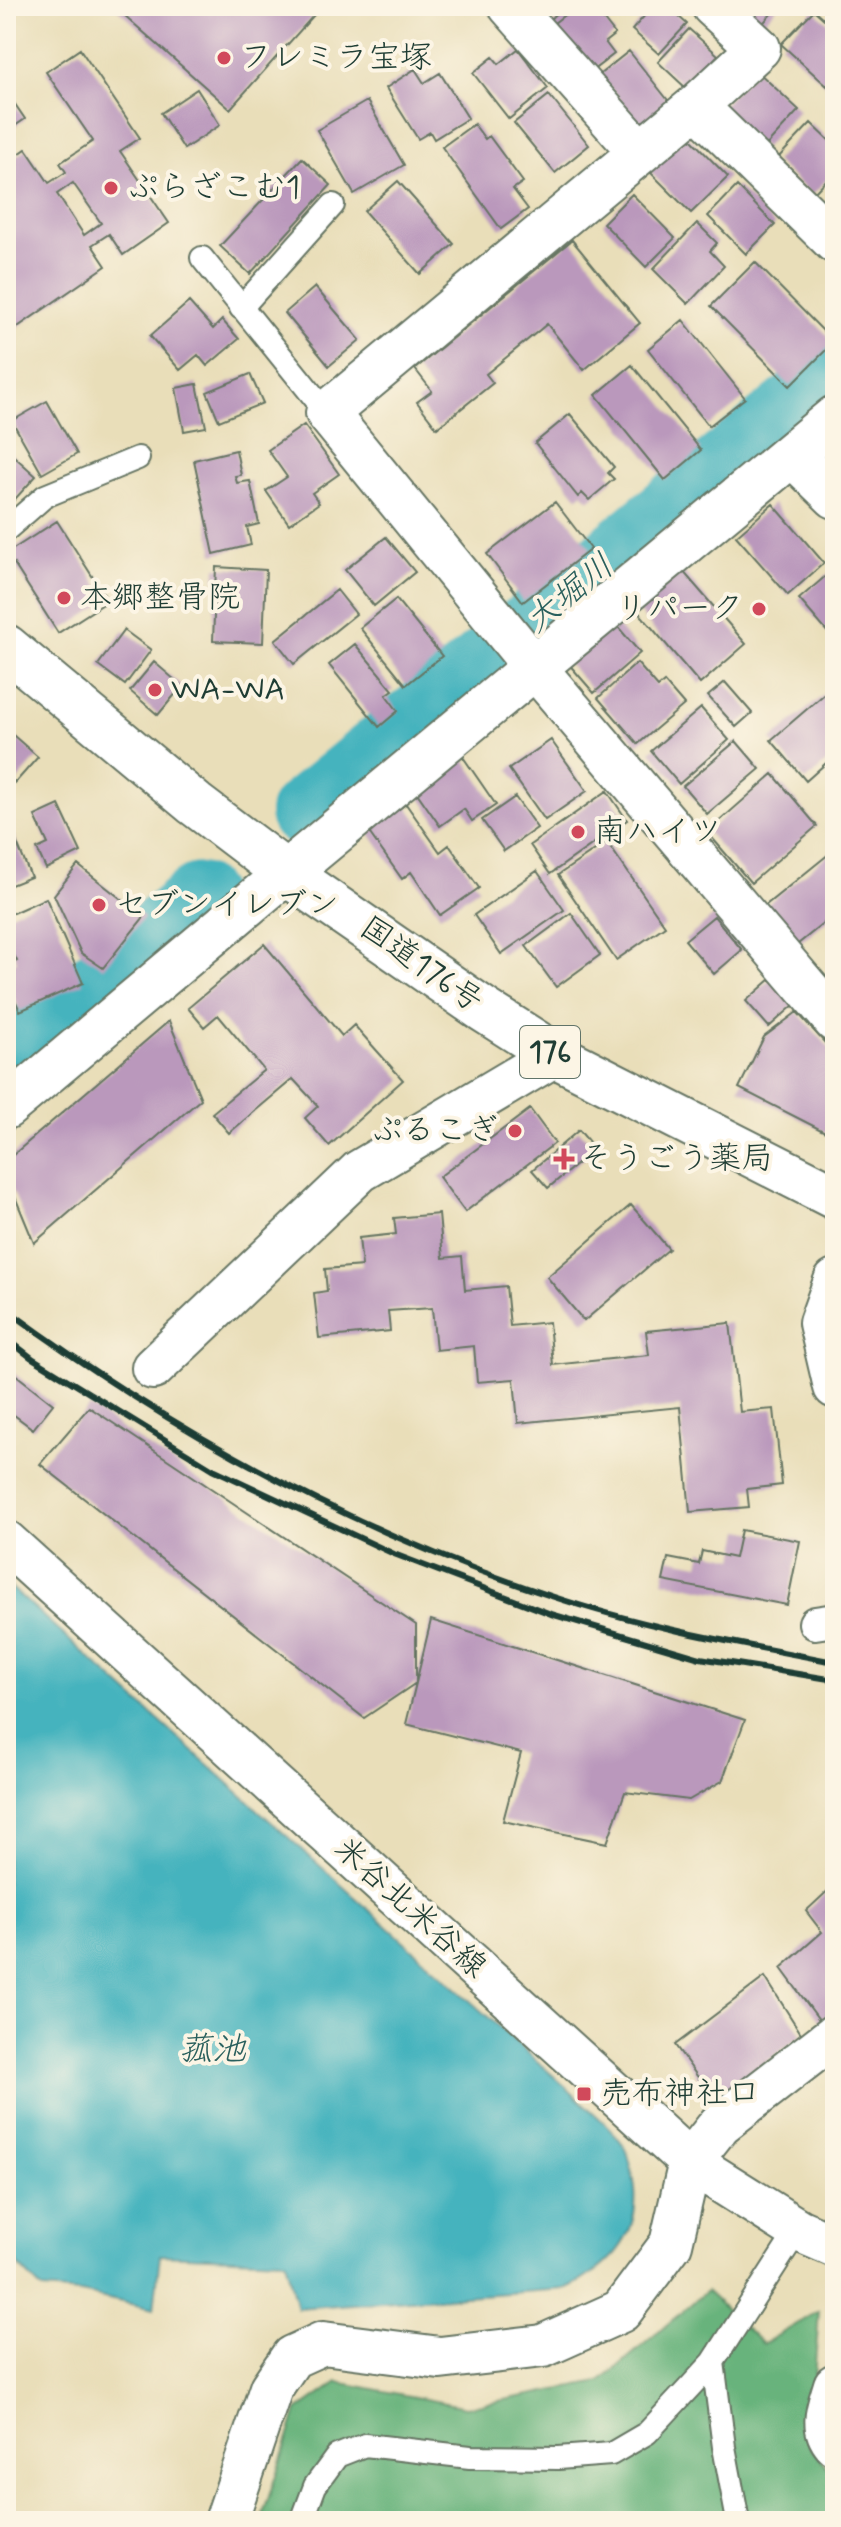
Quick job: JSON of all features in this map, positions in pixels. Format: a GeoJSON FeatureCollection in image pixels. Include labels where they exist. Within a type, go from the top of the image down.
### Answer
{"type":"FeatureCollection","features":[{"type":"Feature","properties":{"kind":"main road"},"geometry":{"type":"LineString","coordinates":[[286,873],[520,650],[792,455],[835,418]]}},
{"type":"Feature","properties":{"kind":"main road","name":"国道176号"},"geometry":{"type":"LineString","coordinates":[[6,647],[195,804],[286,873],[555,1055],[835,1197]]}},
{"type":"Feature","properties":{"kind":"street"},"geometry":{"type":"LineString","coordinates":[[510,6],[638,150]]}},
{"type":"Feature","properties":{"kind":"street"},"geometry":{"type":"LineString","coordinates":[[713,6],[766,42],[696,106],[638,150],[327,413],[520,650],[835,1021]]}},
{"type":"Feature","properties":{"kind":"street"},"geometry":{"type":"LineString","coordinates":[[696,106],[835,242]]}},
{"type":"Feature","properties":{"kind":"street"},"geometry":{"type":"LineString","coordinates":[[792,455],[835,497]]}},
{"type":"Feature","properties":{"kind":"street"},"geometry":{"type":"LineString","coordinates":[[6,1108],[286,873]]}},
{"type":"Feature","properties":{"kind":"street"},"geometry":{"type":"LineString","coordinates":[[153,1368],[360,1171],[555,1055]]}},
{"type":"Feature","properties":{"kind":"street"},"geometry":{"type":"LineString","coordinates":[[835,1281],[820,1323],[835,1387]]}},
{"type":"Feature","properties":{"kind":"street","name":"米谷北米谷線"},"geometry":{"type":"LineString","coordinates":[[6,1542],[690,2162],[816,2238]]}},
{"type":"Feature","properties":{"kind":"street"},"geometry":{"type":"LineString","coordinates":[[226,2521],[271,2388],[292,2357],[323,2343],[440,2358],[543,2346],[621,2311],[671,2244],[690,2162],[720,2124],[835,2035]]}},
{"type":"Feature","properties":{"kind":"street"},"geometry":{"type":"LineString","coordinates":[[835,2385],[825,2417],[828,2436],[835,2444]]}},
{"type":"Feature","properties":{"kind":"lane"},"geometry":{"type":"LineString","coordinates":[[241,308],[333,205]]}},
{"type":"Feature","properties":{"kind":"lane"},"geometry":{"type":"LineString","coordinates":[[202,258],[327,413]]}},
{"type":"Feature","properties":{"kind":"lane"},"geometry":{"type":"LineString","coordinates":[[6,530],[45,496],[138,458]]}},
{"type":"Feature","properties":{"kind":"lane"},"geometry":{"type":"LineString","coordinates":[[302,2521],[315,2486],[337,2456],[365,2445],[470,2457],[558,2458],[611,2454],[647,2433],[713,2362],[816,2238]]}},
{"type":"Feature","properties":{"kind":"lane"},"geometry":{"type":"LineString","coordinates":[[713,2362],[738,2521]]}},
{"type":"Feature","properties":{"kind":"green space"},"geometry":{"type":"Polygon","coordinates":[[[706,2291],[763,2344],[819,2311],[809,2446],[835,2476],[835,2521],[261,2521],[297,2411],[338,2382],[466,2407],[600,2382],[706,2291]]]}},
{"type":"Feature","properties":{"kind":"water","name":"菰池"},"geometry":{"type":"Polygon","coordinates":[[[6,1583],[613,2132],[625,2147],[632,2171],[634,2211],[622,2243],[599,2269],[565,2289],[297,2308],[285,2260],[160,2255],[154,2309],[81,2293],[42,2290],[6,2253],[6,1583]]]}},
{"type":"Feature","properties":{"kind":"building","name":"フレミラ宝塚"},"geometry":{"type":"Polygon","coordinates":[[[114,6],[322,6],[230,109],[114,6]]]}},
{"type":"Feature","properties":{"kind":"building"},"geometry":{"type":"Polygon","coordinates":[[[536,6],[564,6],[549,20],[536,6]]]}},
{"type":"Feature","properties":{"kind":"building"},"geometry":{"type":"Polygon","coordinates":[[[576,6],[593,6],[615,34],[605,42],[614,54],[588,74],[549,27],[576,6]]]}},
{"type":"Feature","properties":{"kind":"building"},"geometry":{"type":"Polygon","coordinates":[[[653,6],[667,6],[687,24],[659,54],[632,30],[653,6]]]}},
{"type":"Feature","properties":{"kind":"building"},"geometry":{"type":"Polygon","coordinates":[[[734,6],[778,6],[759,28],[734,6]]]}},
{"type":"Feature","properties":{"kind":"building"},"geometry":{"type":"Polygon","coordinates":[[[814,10],[835,29],[835,77],[827,86],[781,44],[814,10]]]}},
{"type":"Feature","properties":{"kind":"building"},"geometry":{"type":"Polygon","coordinates":[[[689,29],[718,55],[687,89],[658,62],[689,29]]]}},
{"type":"Feature","properties":{"kind":"building","name":"ぷらざこむ1"},"geometry":{"type":"Polygon","coordinates":[[[80,49],[140,138],[120,151],[169,223],[123,255],[109,234],[92,245],[106,266],[6,335],[6,163],[26,149],[49,183],[66,172],[60,163],[93,141],[46,72],[80,49]],[[73,183],[57,194],[84,235],[101,223],[73,183]]]}},
{"type":"Feature","properties":{"kind":"building"},"geometry":{"type":"Polygon","coordinates":[[[518,49],[548,88],[509,119],[473,73],[493,57],[499,64],[518,49]]]}},
{"type":"Feature","properties":{"kind":"building"},"geometry":{"type":"Polygon","coordinates":[[[629,51],[671,104],[643,127],[599,75],[629,51]]]}},
{"type":"Feature","properties":{"kind":"building"},"geometry":{"type":"Polygon","coordinates":[[[415,69],[424,83],[440,73],[468,118],[434,139],[430,132],[418,139],[386,88],[415,69]]]}},
{"type":"Feature","properties":{"kind":"building"},"geometry":{"type":"Polygon","coordinates":[[[756,70],[799,110],[764,148],[720,108],[756,70]]]}},
{"type":"Feature","properties":{"kind":"building"},"geometry":{"type":"Polygon","coordinates":[[[197,89],[220,125],[184,149],[161,113],[197,89]]]}},
{"type":"Feature","properties":{"kind":"building"},"geometry":{"type":"Polygon","coordinates":[[[6,91],[25,119],[6,132],[6,91]]]}},
{"type":"Feature","properties":{"kind":"building"},"geometry":{"type":"Polygon","coordinates":[[[549,95],[589,145],[555,173],[514,123],[549,95]]]}},
{"type":"Feature","properties":{"kind":"building"},"geometry":{"type":"Polygon","coordinates":[[[367,101],[404,165],[354,194],[317,130],[367,101]]]}},
{"type":"Feature","properties":{"kind":"building"},"geometry":{"type":"Polygon","coordinates":[[[811,123],[835,146],[835,171],[812,195],[775,161],[811,123]]]}},
{"type":"Feature","properties":{"kind":"building"},"geometry":{"type":"Polygon","coordinates":[[[474,124],[485,139],[489,136],[523,182],[513,189],[528,209],[501,229],[442,147],[474,124]]]}},
{"type":"Feature","properties":{"kind":"building"},"geometry":{"type":"Polygon","coordinates":[[[686,134],[728,177],[691,213],[649,171],[686,134]]]}},
{"type":"Feature","properties":{"kind":"building"},"geometry":{"type":"Polygon","coordinates":[[[302,158],[331,185],[250,274],[220,246],[302,158]]]}},
{"type":"Feature","properties":{"kind":"building"},"geometry":{"type":"Polygon","coordinates":[[[398,181],[454,244],[420,274],[364,211],[398,181]]]}},
{"type":"Feature","properties":{"kind":"building"},"geometry":{"type":"Polygon","coordinates":[[[737,186],[775,225],[746,254],[708,216],[737,186]]]}},
{"type":"Feature","properties":{"kind":"building"},"geometry":{"type":"Polygon","coordinates":[[[632,194],[675,238],[646,267],[603,223],[632,194]]]}},
{"type":"Feature","properties":{"kind":"building"},"geometry":{"type":"Polygon","coordinates":[[[697,223],[717,243],[710,251],[724,266],[688,304],[653,269],[697,223]]]}},
{"type":"Feature","properties":{"kind":"building"},"geometry":{"type":"Polygon","coordinates":[[[572,240],[640,323],[584,370],[547,324],[486,374],[493,383],[437,428],[417,402],[432,391],[415,369],[572,240]]]}},
{"type":"Feature","properties":{"kind":"building"},"geometry":{"type":"Polygon","coordinates":[[[755,262],[834,342],[790,386],[711,306],[755,262]]]}},
{"type":"Feature","properties":{"kind":"building"},"geometry":{"type":"Polygon","coordinates":[[[315,287],[360,340],[329,366],[285,313],[315,287]]]}},
{"type":"Feature","properties":{"kind":"building"},"geometry":{"type":"Polygon","coordinates":[[[189,302],[213,329],[222,320],[239,339],[207,366],[198,355],[180,370],[150,336],[189,302]]]}},
{"type":"Feature","properties":{"kind":"building"},"geometry":{"type":"Polygon","coordinates":[[[683,320],[745,398],[709,426],[648,349],[683,320]]]}},
{"type":"Feature","properties":{"kind":"building"},"geometry":{"type":"Polygon","coordinates":[[[632,365],[701,450],[665,480],[596,395],[632,365]]]}},
{"type":"Feature","properties":{"kind":"building"},"geometry":{"type":"Polygon","coordinates":[[[250,374],[263,403],[219,421],[207,392],[250,374]]]}},
{"type":"Feature","properties":{"kind":"building"},"geometry":{"type":"Polygon","coordinates":[[[197,384],[206,427],[184,431],[176,388],[197,384]]]}},
{"type":"Feature","properties":{"kind":"building"},"geometry":{"type":"Polygon","coordinates":[[[47,401],[77,454],[42,474],[12,421],[47,401]]]}},
{"type":"Feature","properties":{"kind":"building"},"geometry":{"type":"Polygon","coordinates":[[[570,414],[614,467],[608,473],[614,479],[589,500],[582,493],[578,497],[535,443],[570,414]]]}},
{"type":"Feature","properties":{"kind":"building"},"geometry":{"type":"Polygon","coordinates":[[[304,425],[339,474],[312,493],[319,503],[289,524],[266,491],[287,477],[268,450],[304,425]]]}},
{"type":"Feature","properties":{"kind":"building"},"geometry":{"type":"Polygon","coordinates":[[[6,449],[36,476],[6,509],[6,449]]]}},
{"type":"Feature","properties":{"kind":"building"},"geometry":{"type":"Polygon","coordinates":[[[236,450],[241,475],[235,476],[237,483],[250,481],[259,524],[247,527],[251,545],[214,554],[194,460],[236,450]]]}},
{"type":"Feature","properties":{"kind":"building"},"geometry":{"type":"Polygon","coordinates":[[[555,502],[591,549],[523,602],[487,554],[555,502]]]}},
{"type":"Feature","properties":{"kind":"building"},"geometry":{"type":"Polygon","coordinates":[[[773,504],[824,563],[788,595],[736,536],[773,504]]]}},
{"type":"Feature","properties":{"kind":"building"},"geometry":{"type":"Polygon","coordinates":[[[57,521],[108,601],[58,633],[7,553],[57,521]]]}},
{"type":"Feature","properties":{"kind":"building"},"geometry":{"type":"Polygon","coordinates":[[[386,537],[415,572],[374,606],[345,570],[386,537]]]}},
{"type":"Feature","properties":{"kind":"building"},"geometry":{"type":"Polygon","coordinates":[[[216,567],[266,570],[263,643],[213,641],[216,567]]]}},
{"type":"Feature","properties":{"kind":"building"},"geometry":{"type":"Polygon","coordinates":[[[835,568],[835,641],[799,599],[835,568]]]}},
{"type":"Feature","properties":{"kind":"building"},"geometry":{"type":"Polygon","coordinates":[[[682,570],[746,644],[700,684],[636,609],[682,570]]]}},
{"type":"Feature","properties":{"kind":"building"},"geometry":{"type":"Polygon","coordinates":[[[337,590],[356,614],[294,664],[275,640],[337,590]]]}},
{"type":"Feature","properties":{"kind":"building"},"geometry":{"type":"Polygon","coordinates":[[[396,599],[442,656],[406,685],[360,628],[396,599]]]}},
{"type":"Feature","properties":{"kind":"building"},"geometry":{"type":"Polygon","coordinates":[[[614,622],[640,653],[594,693],[567,662],[614,622]]]}},
{"type":"Feature","properties":{"kind":"building"},"geometry":{"type":"Polygon","coordinates":[[[124,630],[151,650],[125,685],[98,665],[124,630]]]}},
{"type":"Feature","properties":{"kind":"building"},"geometry":{"type":"Polygon","coordinates":[[[355,644],[393,690],[386,695],[398,711],[379,727],[329,665],[355,644]]]}},
{"type":"Feature","properties":{"kind":"building"},"geometry":{"type":"Polygon","coordinates":[[[154,662],[182,686],[158,715],[130,691],[154,662]]]}},
{"type":"Feature","properties":{"kind":"building"},"geometry":{"type":"Polygon","coordinates":[[[637,663],[658,687],[664,682],[684,705],[638,744],[598,698],[637,663]]]}},
{"type":"Feature","properties":{"kind":"building"},"geometry":{"type":"Polygon","coordinates":[[[725,682],[752,713],[736,727],[708,696],[725,682]]]}},
{"type":"Feature","properties":{"kind":"building"},"geometry":{"type":"Polygon","coordinates":[[[835,685],[835,755],[806,781],[771,740],[835,685]]]}},
{"type":"Feature","properties":{"kind":"building"},"geometry":{"type":"Polygon","coordinates":[[[701,708],[729,740],[679,784],[651,751],[701,708]]]}},
{"type":"Feature","properties":{"kind":"building"},"geometry":{"type":"Polygon","coordinates":[[[6,729],[38,757],[15,783],[6,775],[6,729]]]}},
{"type":"Feature","properties":{"kind":"building"},"geometry":{"type":"Polygon","coordinates":[[[551,740],[587,791],[545,820],[509,769],[551,740]]]}},
{"type":"Feature","properties":{"kind":"building"},"geometry":{"type":"Polygon","coordinates":[[[736,741],[760,769],[707,814],[683,786],[736,741]]]}},
{"type":"Feature","properties":{"kind":"building"},"geometry":{"type":"Polygon","coordinates":[[[461,754],[496,805],[472,821],[464,809],[440,826],[413,787],[461,754]]]}},
{"type":"Feature","properties":{"kind":"building"},"geometry":{"type":"Polygon","coordinates":[[[773,774],[817,826],[751,883],[707,832],[773,774]]]}},
{"type":"Feature","properties":{"kind":"building","name":"南ハイツ"},"geometry":{"type":"Polygon","coordinates":[[[607,791],[627,820],[550,874],[530,845],[607,791]]]}},
{"type":"Feature","properties":{"kind":"building"},"geometry":{"type":"Polygon","coordinates":[[[515,797],[537,828],[504,851],[482,820],[515,797]]]}},
{"type":"Feature","properties":{"kind":"building"},"geometry":{"type":"Polygon","coordinates":[[[406,804],[440,852],[449,845],[479,888],[440,915],[411,872],[402,879],[368,831],[406,804]]]}},
{"type":"Feature","properties":{"kind":"building"},"geometry":{"type":"Polygon","coordinates":[[[59,805],[81,852],[46,869],[37,849],[48,844],[35,816],[59,805]]]}},
{"type":"Feature","properties":{"kind":"building"},"geometry":{"type":"Polygon","coordinates":[[[11,829],[31,877],[6,887],[6,831],[11,829]]]}},
{"type":"Feature","properties":{"kind":"building"},"geometry":{"type":"Polygon","coordinates":[[[607,842],[665,926],[616,960],[558,875],[607,842]]]}},
{"type":"Feature","properties":{"kind":"building"},"geometry":{"type":"Polygon","coordinates":[[[835,849],[835,914],[793,948],[761,909],[835,849]]]}},
{"type":"Feature","properties":{"kind":"building"},"geometry":{"type":"Polygon","coordinates":[[[78,865],[144,917],[103,968],[81,953],[54,895],[78,865]]]}},
{"type":"Feature","properties":{"kind":"building"},"geometry":{"type":"Polygon","coordinates":[[[537,871],[564,910],[501,954],[474,915],[537,871]]]}},
{"type":"Feature","properties":{"kind":"building"},"geometry":{"type":"Polygon","coordinates":[[[46,898],[83,983],[20,1011],[6,980],[6,966],[17,961],[6,938],[6,916],[46,898]]]}},
{"type":"Feature","properties":{"kind":"building"},"geometry":{"type":"Polygon","coordinates":[[[571,913],[600,955],[556,987],[526,946],[571,913]]]}},
{"type":"Feature","properties":{"kind":"building"},"geometry":{"type":"Polygon","coordinates":[[[714,916],[742,950],[714,974],[685,940],[714,916]]]}},
{"type":"Feature","properties":{"kind":"building"},"geometry":{"type":"Polygon","coordinates":[[[264,944],[342,1036],[354,1025],[403,1080],[329,1146],[305,1118],[318,1106],[293,1079],[229,1133],[212,1113],[264,1070],[218,1015],[204,1027],[188,1008],[264,944]]]}},
{"type":"Feature","properties":{"kind":"building"},"geometry":{"type":"Polygon","coordinates":[[[771,979],[794,1005],[769,1027],[746,1001],[771,979]]]}},
{"type":"Feature","properties":{"kind":"building"},"geometry":{"type":"Polygon","coordinates":[[[797,1012],[835,1054],[835,1137],[739,1088],[764,1037],[797,1012]]]}},
{"type":"Feature","properties":{"kind":"building"},"geometry":{"type":"Polygon","coordinates":[[[169,1021],[201,1099],[34,1243],[6,1175],[6,1161],[169,1021]]]}},
{"type":"Feature","properties":{"kind":"building"},"geometry":{"type":"Polygon","coordinates":[[[530,1109],[555,1143],[465,1212],[439,1177],[530,1109]]]}},
{"type":"Feature","properties":{"kind":"building","name":"そうごう薬局"},"geometry":{"type":"Polygon","coordinates":[[[579,1130],[595,1149],[548,1188],[532,1170],[579,1130]]]}},
{"type":"Feature","properties":{"kind":"building"},"geometry":{"type":"Polygon","coordinates":[[[631,1205],[669,1249],[584,1321],[547,1277],[631,1205]]]}},
{"type":"Feature","properties":{"kind":"building"},"geometry":{"type":"Polygon","coordinates":[[[439,1214],[443,1258],[462,1256],[465,1290],[506,1286],[510,1326],[549,1322],[553,1365],[649,1355],[646,1331],[730,1323],[740,1412],[774,1409],[782,1485],[747,1489],[749,1507],[690,1512],[680,1407],[518,1423],[514,1379],[477,1382],[474,1346],[436,1350],[432,1308],[388,1311],[390,1331],[319,1338],[314,1293],[327,1291],[325,1269],[362,1266],[359,1238],[396,1234],[394,1218],[439,1214]]]}},
{"type":"Feature","properties":{"kind":"building"},"geometry":{"type":"Polygon","coordinates":[[[6,1367],[53,1404],[33,1429],[6,1409],[6,1367]]]}},
{"type":"Feature","properties":{"kind":"building"},"geometry":{"type":"Polygon","coordinates":[[[89,1407],[416,1625],[416,1683],[364,1718],[40,1464],[89,1407]]]}},
{"type":"Feature","properties":{"kind":"building"},"geometry":{"type":"Polygon","coordinates":[[[741,1530],[800,1541],[787,1605],[663,1581],[668,1558],[699,1564],[702,1551],[735,1558],[741,1530]]]}},
{"type":"Feature","properties":{"kind":"building"},"geometry":{"type":"Polygon","coordinates":[[[431,1620],[745,1720],[722,1781],[689,1800],[625,1792],[607,1843],[503,1821],[521,1753],[406,1724],[431,1620]]]}},
{"type":"Feature","properties":{"kind":"building"},"geometry":{"type":"Polygon","coordinates":[[[835,1884],[835,2008],[820,2021],[781,1968],[822,1932],[806,1911],[835,1884]]]}},
{"type":"Feature","properties":{"kind":"building"},"geometry":{"type":"Polygon","coordinates":[[[765,1977],[802,2035],[715,2101],[675,2045],[765,1977]]]}},
{"type":"Feature","properties":{"kind":"waterway","name":"大堀川"},"geometry":{"type":"LineString","coordinates":[[304,813],[835,375]]}},
{"type":"Feature","properties":{"kind":"waterway","name":"大堀川"},"geometry":{"type":"LineString","coordinates":[[6,1061],[199,898]]}},
{"type":"Feature","properties":{"kind":"railway"},"geometry":{"type":"LineString","coordinates":[[6,1309],[69,1354],[200,1437],[336,1509],[406,1541],[551,1596],[621,1617],[835,1662]]}},
{"type":"Feature","properties":{"kind":"railway"},"geometry":{"type":"LineString","coordinates":[[6,1338],[32,1358],[213,1469],[394,1554],[551,1614],[700,1658],[835,1680]]}},
{"type":"Feature","properties":{"kind":"place","name":"フレミラ宝塚"},"geometry":{"type":"Point","coordinates":[224,58]}},
{"type":"Feature","properties":{"kind":"place","name":"ぷらざこむ1"},"geometry":{"type":"Point","coordinates":[111,188]}},
{"type":"Feature","properties":{"kind":"place","name":"本郷整骨院"},"geometry":{"type":"Point","coordinates":[64,598]}},
{"type":"Feature","properties":{"kind":"place","name":"リパーク"},"geometry":{"type":"Point","coordinates":[759,609]}},
{"type":"Feature","properties":{"kind":"place","name":"WA-WA"},"geometry":{"type":"Point","coordinates":[155,690]}},
{"type":"Feature","properties":{"kind":"place","name":"南ハイツ"},"geometry":{"type":"Point","coordinates":[578,832]}},
{"type":"Feature","properties":{"kind":"place","name":"セブンイレブン"},"geometry":{"type":"Point","coordinates":[99,905]}},
{"type":"Feature","properties":{"kind":"place","name":"ぷるこぎ"},"geometry":{"type":"Point","coordinates":[515,1131]}},
{"type":"Feature","properties":{"kind":"place","name":"そうごう薬局"},"geometry":{"type":"Point","coordinates":[564,1159]}},
{"type":"Feature","properties":{"kind":"place","name":"売布神社口"},"geometry":{"type":"Point","coordinates":[584,2094]}}]}
